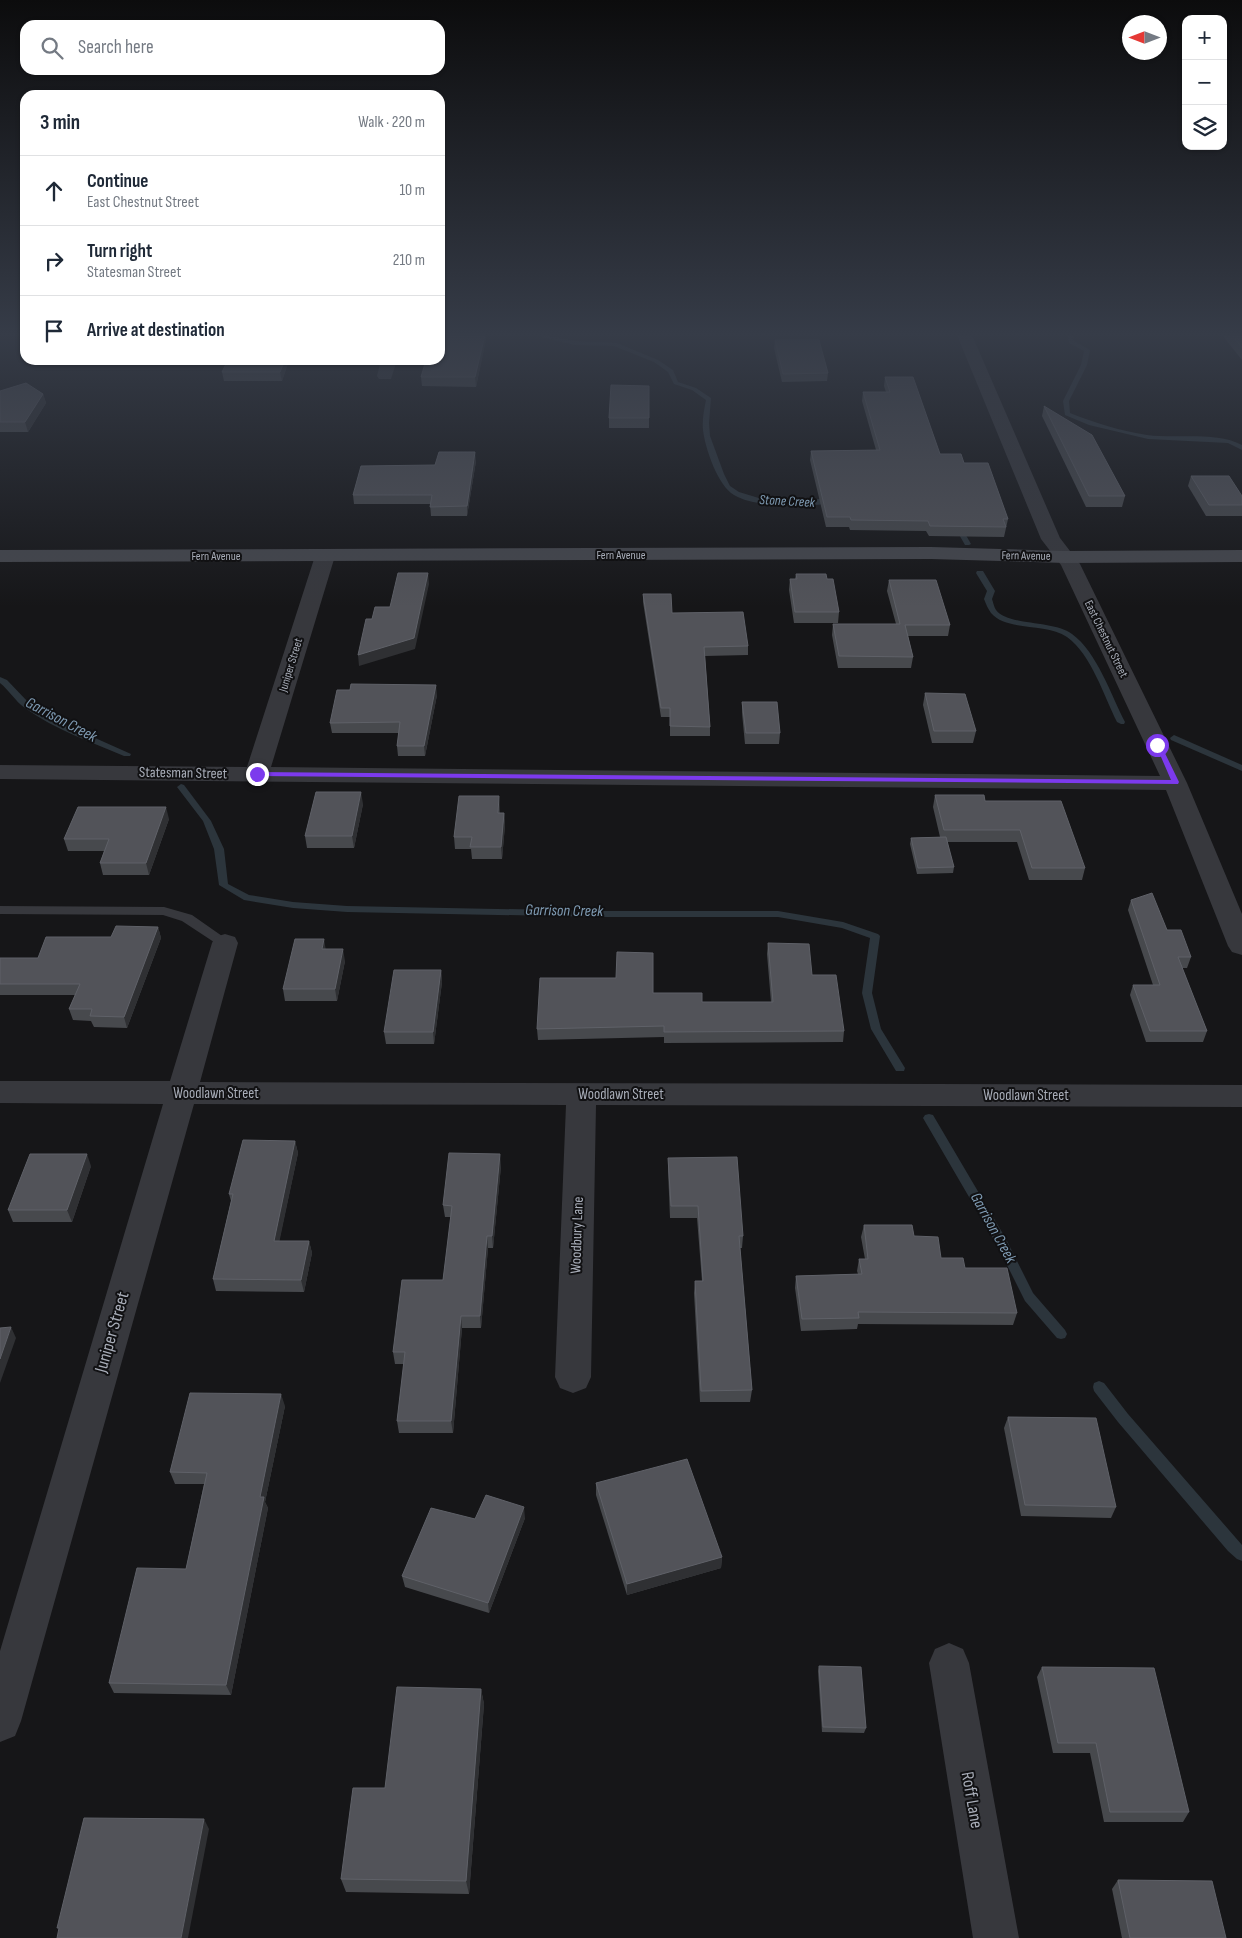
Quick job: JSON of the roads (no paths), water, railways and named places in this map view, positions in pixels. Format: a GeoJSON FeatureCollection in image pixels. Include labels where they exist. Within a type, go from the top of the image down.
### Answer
{"type":"FeatureCollection","features":[{"type":"Feature","properties":{"kind":"main road","name":"Fern Avenue"},"geometry":{"type":"LineString","coordinates":[[0,556],[931,554],[1065,557],[1242,556]]}},
{"type":"Feature","properties":{"kind":"street","name":"East Chestnut Street"},"geometry":{"type":"LineString","coordinates":[[1002,425],[1051,540],[1070,564],[1175,782],[1242,946]]}},
{"type":"Feature","properties":{"kind":"street","name":"Juniper Street"},"geometry":{"type":"LineString","coordinates":[[257,774],[325,556]]}},
{"type":"Feature","properties":{"kind":"street","name":"Statesman Street"},"geometry":{"type":"LineString","coordinates":[[0,772],[1175,782]]}},
{"type":"Feature","properties":{"kind":"street","name":"Juniper Street"},"geometry":{"type":"LineString","coordinates":[[0,1721],[225,943]]}},
{"type":"Feature","properties":{"kind":"street","name":"Woodlawn Street"},"geometry":{"type":"LineString","coordinates":[[0,1092],[1242,1096]]}},
{"type":"Feature","properties":{"kind":"street","name":"Woodbury Lane"},"geometry":{"type":"LineString","coordinates":[[573,1377],[581,1094]]}},
{"type":"Feature","properties":{"kind":"street","name":"Roff Lane"},"geometry":{"type":"LineString","coordinates":[[949,1662],[996,1938]]}},
{"type":"Feature","properties":{"kind":"lane"},"geometry":{"type":"LineString","coordinates":[[0,910],[164,911],[187,918],[225,943]]}},
{"type":"Feature","properties":{"kind":"waterway","name":"Stone Creek"},"geometry":{"type":"LineString","coordinates":[[706,425],[709,443],[724,481],[736,494],[762,501],[794,503],[833,500]]}},
{"type":"Feature","properties":{"kind":"waterway"},"geometry":{"type":"LineString","coordinates":[[1097,425],[1148,437],[1229,441],[1242,448]]}},
{"type":"Feature","properties":{"kind":"waterway","name":"Stone Creek"},"geometry":{"type":"LineString","coordinates":[[955,525],[960,530],[967,544]]}},
{"type":"Feature","properties":{"kind":"waterway","name":"Stone Creek"},"geometry":{"type":"LineString","coordinates":[[980,573],[991,591],[988,599],[992,608],[1002,618],[1060,630],[1076,641],[1084,650],[1098,674],[1121,722]]}},
{"type":"Feature","properties":{"kind":"waterway","name":"Garrison Creek"},"geometry":{"type":"LineString","coordinates":[[0,679],[24,703],[39,713],[76,732],[127,754]]}},
{"type":"Feature","properties":{"kind":"waterway","name":"Stone Creek"},"geometry":{"type":"LineString","coordinates":[[1174,738],[1242,768]]}},
{"type":"Feature","properties":{"kind":"waterway","name":"Garrison Creek"},"geometry":{"type":"LineString","coordinates":[[181,787],[207,821],[219,849],[224,885],[247,898],[293,905],[347,909],[607,914],[778,914],[843,925],[875,936],[867,993],[876,1029],[900,1068]]}},
{"type":"Feature","properties":{"kind":"waterway","name":"Garrison Creek"},"geometry":{"type":"LineString","coordinates":[[929,1118],[1002,1242],[1029,1297],[1061,1334]]}},
{"type":"Feature","properties":{"kind":"waterway","name":"Garrison Creek"},"geometry":{"type":"LineString","coordinates":[[1099,1387],[1123,1418],[1233,1546],[1242,1554]]}}]}
